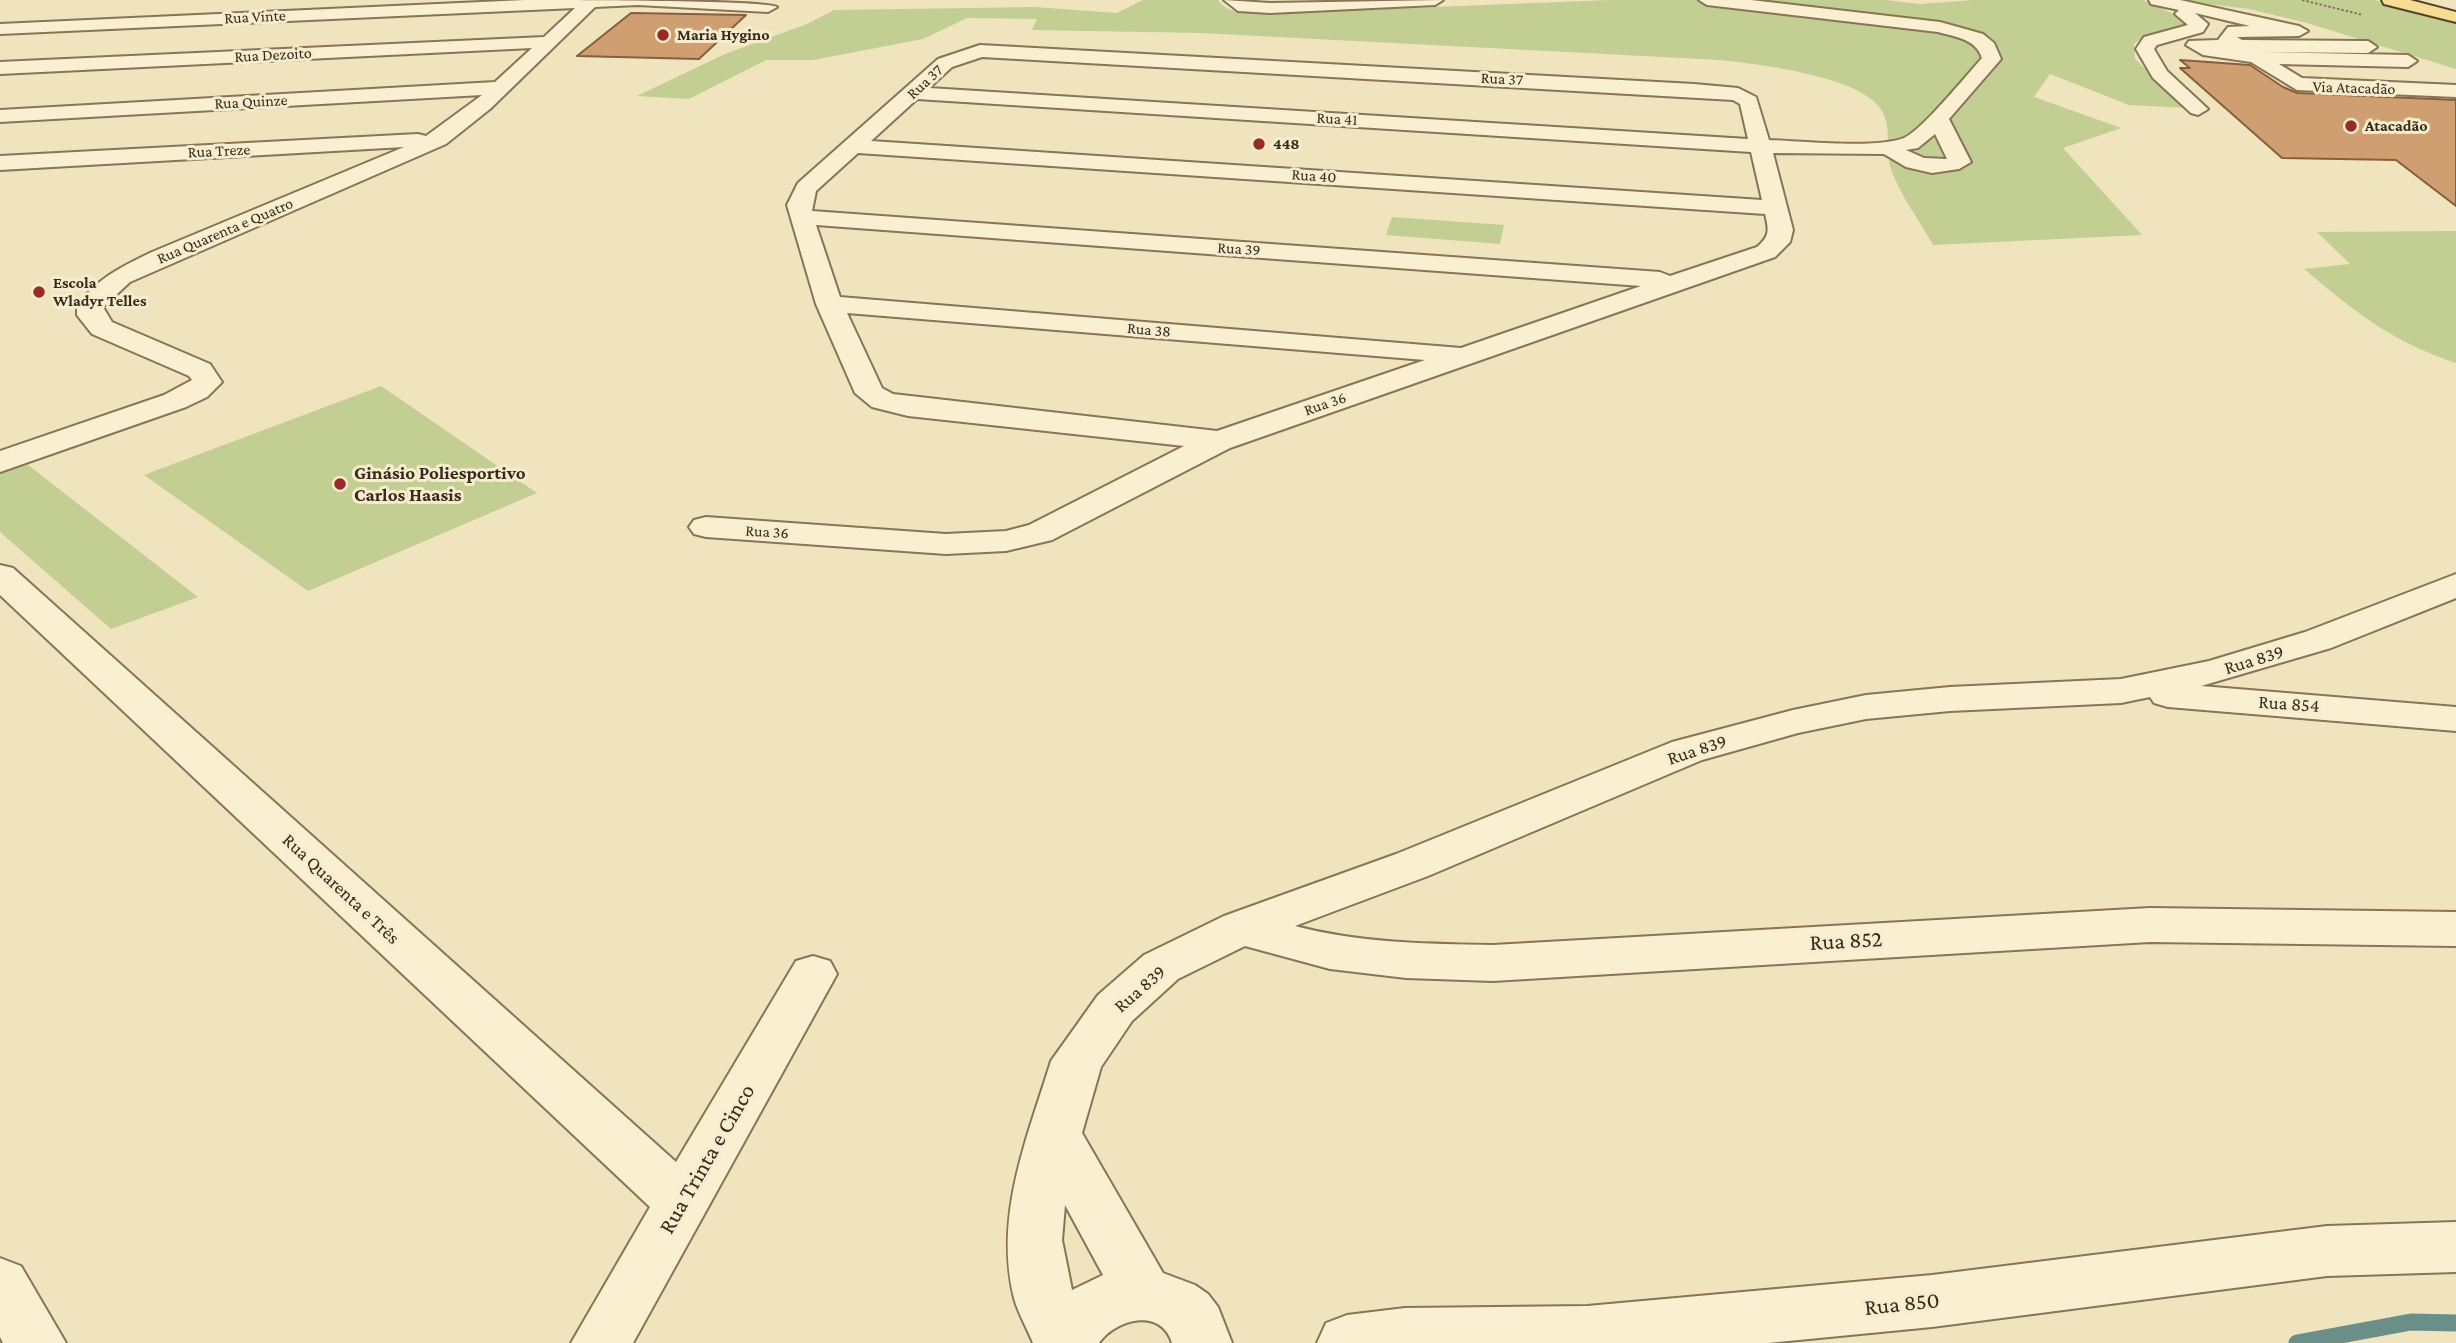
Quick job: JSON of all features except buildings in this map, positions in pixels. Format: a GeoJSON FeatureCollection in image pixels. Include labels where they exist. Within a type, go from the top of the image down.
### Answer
{"type":"FeatureCollection","features":[{"type":"Feature","properties":{"kind":"main road"},"geometry":{"type":"LineString","coordinates":[[2390,0],[2456,17]]}},
{"type":"Feature","properties":{"kind":"street","name":"Rua Vinte"},"geometry":{"type":"LineString","coordinates":[[0,29],[592,1],[637,0],[768,8]]}},
{"type":"Feature","properties":{"kind":"street"},"geometry":{"type":"LineString","coordinates":[[1232,1],[1244,7],[1270,8],[1435,0]]}},
{"type":"Feature","properties":{"kind":"street"},"geometry":{"type":"LineString","coordinates":[[1707,0],[1940,27],[1977,38],[1988,47],[1992,59],[1925,133],[1910,143],[1890,148]]}},
{"type":"Feature","properties":{"kind":"street","name":"Rua Quarenta e Quatro"},"geometry":{"type":"LineString","coordinates":[[0,462],[175,401],[197,391],[207,382],[200,370],[102,328],[91,315],[90,307],[95,299],[121,277],[161,257],[382,166],[438,139],[460,125],[592,1]]}},
{"type":"Feature","properties":{"kind":"street"},"geometry":{"type":"LineString","coordinates":[[2165,1],[2299,31],[2294,32]]}},
{"type":"Feature","properties":{"kind":"street"},"geometry":{"type":"LineString","coordinates":[[2165,1],[2199,24],[2186,32],[2150,41],[2145,49],[2160,74],[2199,109]]}},
{"type":"Feature","properties":{"kind":"street","name":"Via Atacadão"},"geometry":{"type":"LineString","coordinates":[[2165,1],[2272,20],[2338,37],[2436,75]]}},
{"type":"Feature","properties":{"kind":"street"},"geometry":{"type":"LineString","coordinates":[[2338,37],[2294,32],[2234,31],[2226,38],[2276,72],[2436,75]]}},
{"type":"Feature","properties":{"kind":"street","name":"Rua Dezoito"},"geometry":{"type":"LineString","coordinates":[[0,68],[546,42]]}},
{"type":"Feature","properties":{"kind":"street"},"geometry":{"type":"LineString","coordinates":[[2368,47],[2195,45],[2221,53],[2436,75]]}},
{"type":"Feature","properties":{"kind":"street","name":"Rua 37"},"geometry":{"type":"LineString","coordinates":[[1219,441],[908,407],[883,401],[870,393],[860,376],[829,304],[799,205],[806,188],[955,57],[996,50],[1730,93]]}},
{"type":"Feature","properties":{"kind":"street"},"geometry":{"type":"LineString","coordinates":[[1352,179],[1402,74]]}},
{"type":"Feature","properties":{"kind":"street","name":"Rua Quinze"},"geometry":{"type":"LineString","coordinates":[[0,116],[501,88]]}},
{"type":"Feature","properties":{"kind":"street","name":"Rua 41"},"geometry":{"type":"LineString","coordinates":[[913,93],[1760,146],[1890,148]]}},
{"type":"Feature","properties":{"kind":"street","name":"Rua 36"},"geometry":{"type":"LineString","coordinates":[[706,527],[946,544],[1006,541],[1040,533],[1084,513],[1151,474],[1219,441],[1766,252],[1778,243],[1781,230],[1754,111],[1749,102],[1730,93]]}},
{"type":"Feature","properties":{"kind":"street"},"geometry":{"type":"LineString","coordinates":[[1890,148],[1899,157],[1923,165],[1960,162],[1937,117]]}},
{"type":"Feature","properties":{"kind":"street","name":"Rua Treze"},"geometry":{"type":"LineString","coordinates":[[0,163],[438,139]]}},
{"type":"Feature","properties":{"kind":"street","name":"Rua 40"},"geometry":{"type":"LineString","coordinates":[[853,146],[1775,208]]}},
{"type":"Feature","properties":{"kind":"street","name":"Rua 39"},"geometry":{"type":"LineString","coordinates":[[802,217],[1676,281]]}},
{"type":"Feature","properties":{"kind":"street","name":"Rua 38"},"geometry":{"type":"LineString","coordinates":[[829,304],[1468,355]]}},
{"type":"Feature","properties":{"kind":"street","name":"Rua Quarenta e Três"},"geometry":{"type":"LineString","coordinates":[[0,576],[682,1202]]}},
{"type":"Feature","properties":{"kind":"street","name":"Rua 839"},"geometry":{"type":"LineString","coordinates":[[1063,1343],[1044,1299],[1034,1240],[1039,1187],[1077,1061],[1115,1008],[1161,967],[1241,928],[1412,865],[1687,751],[1793,722],[1866,707],[1950,699],[2121,691],[2239,665],[2318,640],[2456,585]]}},
{"type":"Feature","properties":{"kind":"street"},"geometry":{"type":"LineString","coordinates":[[2239,665],[2283,686],[2347,708]]}},
{"type":"Feature","properties":{"kind":"street","name":"Rua 854"},"geometry":{"type":"LineString","coordinates":[[2121,691],[2456,719]]}},
{"type":"Feature","properties":{"kind":"street","name":"Rua 852"},"geometry":{"type":"LineString","coordinates":[[1241,928],[1330,952],[1406,961],[1493,963],[2150,925],[2456,929]]}},
{"type":"Feature","properties":{"kind":"street","name":"Rua Trinta e Cinco"},"geometry":{"type":"LineString","coordinates":[[601,1343],[813,974]]}},
{"type":"Feature","properties":{"kind":"street"},"geometry":{"type":"LineString","coordinates":[[1055,1135],[1144,1294]]}},
{"type":"Feature","properties":{"kind":"street","name":"Rua 850"},"geometry":{"type":"LineString","coordinates":[[1347,1343],[1405,1335],[1587,1333],[1933,1301],[2327,1251],[2456,1247]]}},
{"type":"Feature","properties":{"kind":"street"},"geometry":{"type":"LineString","coordinates":[[0,1284],[36,1343]]}},
{"type":"Feature","properties":{"kind":"street"},"geometry":{"type":"LineString","coordinates":[[1068,1343],[1076,1326],[1094,1307],[1118,1296],[1144,1294],[1168,1300],[1189,1314],[1202,1343]]}},
{"type":"Feature","properties":{"kind":"green space"},"geometry":{"type":"Polygon","coordinates":[[[1143,0],[1218,0],[1231,10],[1258,14],[1610,0],[1885,0],[1920,4],[1973,0],[2143,0],[2189,21],[2178,28],[2149,36],[2134,44],[2135,59],[2187,108],[2129,105],[2050,74],[2034,97],[2121,128],[2063,148],[2142,235],[1933,245],[1895,179],[1889,162],[1885,118],[1871,99],[1854,89],[1808,74],[1720,60],[1201,33],[1032,30],[1037,19],[967,18],[923,39],[813,60],[766,60],[689,99],[637,96],[725,54],[807,24],[834,10],[1035,7],[1117,13],[1143,0]]]}},
{"type":"Feature","properties":{"kind":"green space"},"geometry":{"type":"Polygon","coordinates":[[[2176,0],[2375,0],[2456,22],[2456,69],[2307,23],[2249,9],[2176,0]]]}},
{"type":"Feature","properties":{"kind":"green space"},"geometry":{"type":"Polygon","coordinates":[[[1392,217],[1504,225],[1500,244],[1386,235],[1392,217]]]}},
{"type":"Feature","properties":{"kind":"green space"},"geometry":{"type":"Polygon","coordinates":[[[2456,231],[2456,363],[2412,345],[2375,324],[2304,269],[2350,264],[2317,232],[2456,231]]]}},
{"type":"Feature","properties":{"kind":"green space","name":"Ginásio Poliesportivo Carlos Haasis"},"geometry":{"type":"Polygon","coordinates":[[[381,386],[537,493],[308,591],[144,475],[381,386]]]}},
{"type":"Feature","properties":{"kind":"green space"},"geometry":{"type":"Polygon","coordinates":[[[28,465],[198,597],[111,629],[0,532],[0,473],[28,465]]]}},
{"type":"Feature","properties":{"kind":"waterway"},"geometry":{"type":"LineString","coordinates":[[2297,1343],[2411,1322],[2456,1323]]}},
{"type":"Feature","properties":{"kind":"place","name":"Maria Hygino"},"geometry":{"type":"Point","coordinates":[663,35]}},
{"type":"Feature","properties":{"kind":"place","name":"Atacadão"},"geometry":{"type":"Point","coordinates":[2351,126]}},
{"type":"Feature","properties":{"kind":"place","name":"448"},"geometry":{"type":"Point","coordinates":[1259,144]}},
{"type":"Feature","properties":{"kind":"place","name":"Escola Wladyr Telles"},"geometry":{"type":"Point","coordinates":[39,292]}},
{"type":"Feature","properties":{"kind":"place","name":"Ginásio Poliesportivo Carlos Haasis"},"geometry":{"type":"Point","coordinates":[340,484]}}]}
